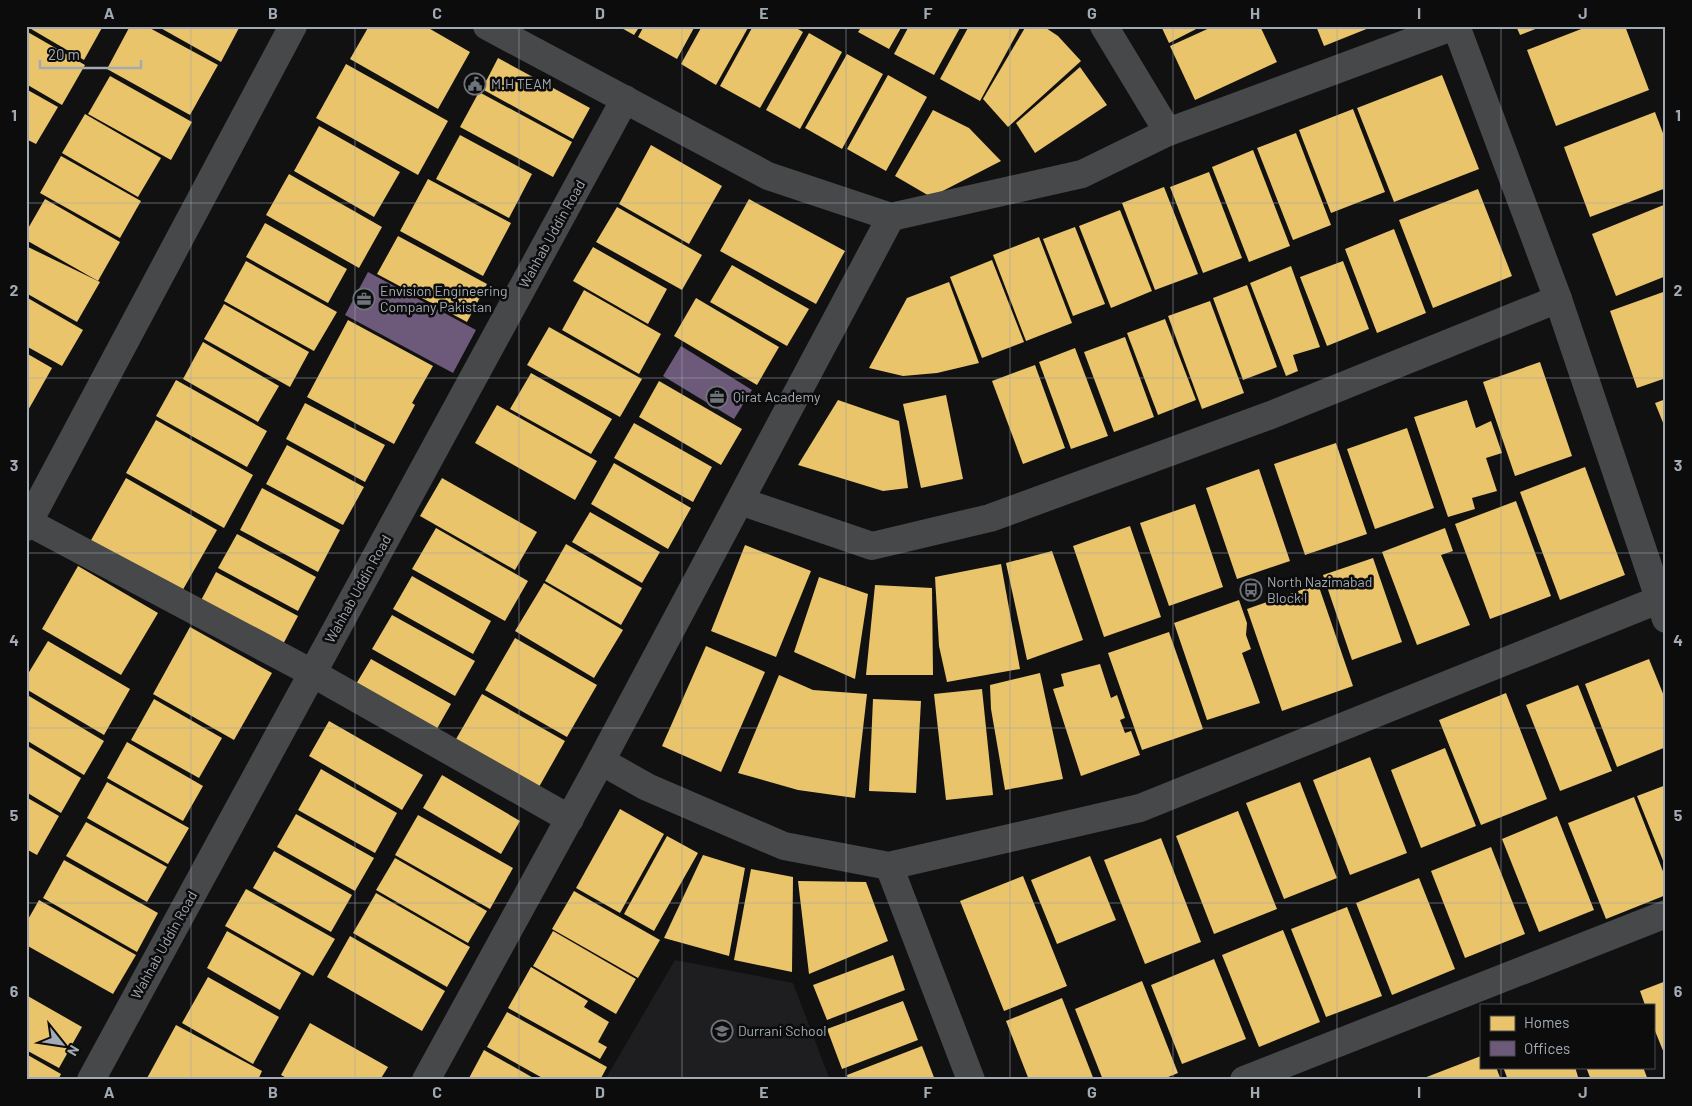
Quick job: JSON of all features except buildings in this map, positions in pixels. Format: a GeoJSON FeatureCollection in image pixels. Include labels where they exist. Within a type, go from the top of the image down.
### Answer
{"type":"FeatureCollection","features":[{"type":"Feature","properties":{"kind":"street"},"geometry":{"type":"LineString","coordinates":[[293,26],[27,523],[312,673],[570,819]]}},
{"type":"Feature","properties":{"kind":"street"},"geometry":{"type":"LineString","coordinates":[[487,26],[768,176],[891,217],[1082,174],[1168,132],[1455,26],[1558,299],[1662,610],[1140,808],[889,866],[784,846],[647,787],[601,760]]}},
{"type":"Feature","properties":{"kind":"street"},"geometry":{"type":"LineString","coordinates":[[1104,26],[1168,132]]}},
{"type":"Feature","properties":{"kind":"street","name":"Wahhab Uddin Road"},"geometry":{"type":"LineString","coordinates":[[91,1080],[625,99]]}},
{"type":"Feature","properties":{"kind":"street"},"geometry":{"type":"LineString","coordinates":[[426,1080],[570,819],[891,217]]}},
{"type":"Feature","properties":{"kind":"street"},"geometry":{"type":"LineString","coordinates":[[740,501],[872,546],[990,518],[1271,415],[1558,299]]}},
{"type":"Feature","properties":{"kind":"street"},"geometry":{"type":"LineString","coordinates":[[889,866],[971,1080]]}},
{"type":"Feature","properties":{"kind":"street"},"geometry":{"type":"LineString","coordinates":[[1244,1080],[1666,914]]}},
{"type":"Feature","properties":{"kind":"shaded area","name":"Durrani School"},"geometry":{"type":"Polygon","coordinates":[[[675,960],[793,983],[830,1080],[605,1080],[675,960]]]}},
{"type":"Feature","properties":{"kind":"place","name":"M.H TEAM"},"geometry":{"type":"Point","coordinates":[475,84]}},
{"type":"Feature","properties":{"kind":"place","name":"Envision Engineering Company Pakistan"},"geometry":{"type":"Point","coordinates":[364,299]}},
{"type":"Feature","properties":{"kind":"place","name":"Qirat Academy"},"geometry":{"type":"Point","coordinates":[717,397]}},
{"type":"Feature","properties":{"kind":"place","name":"North Nazimabad Block I"},"geometry":{"type":"Point","coordinates":[1251,590]}},
{"type":"Feature","properties":{"kind":"place","name":"Durrani School"},"geometry":{"type":"Point","coordinates":[722,1031]}}]}
